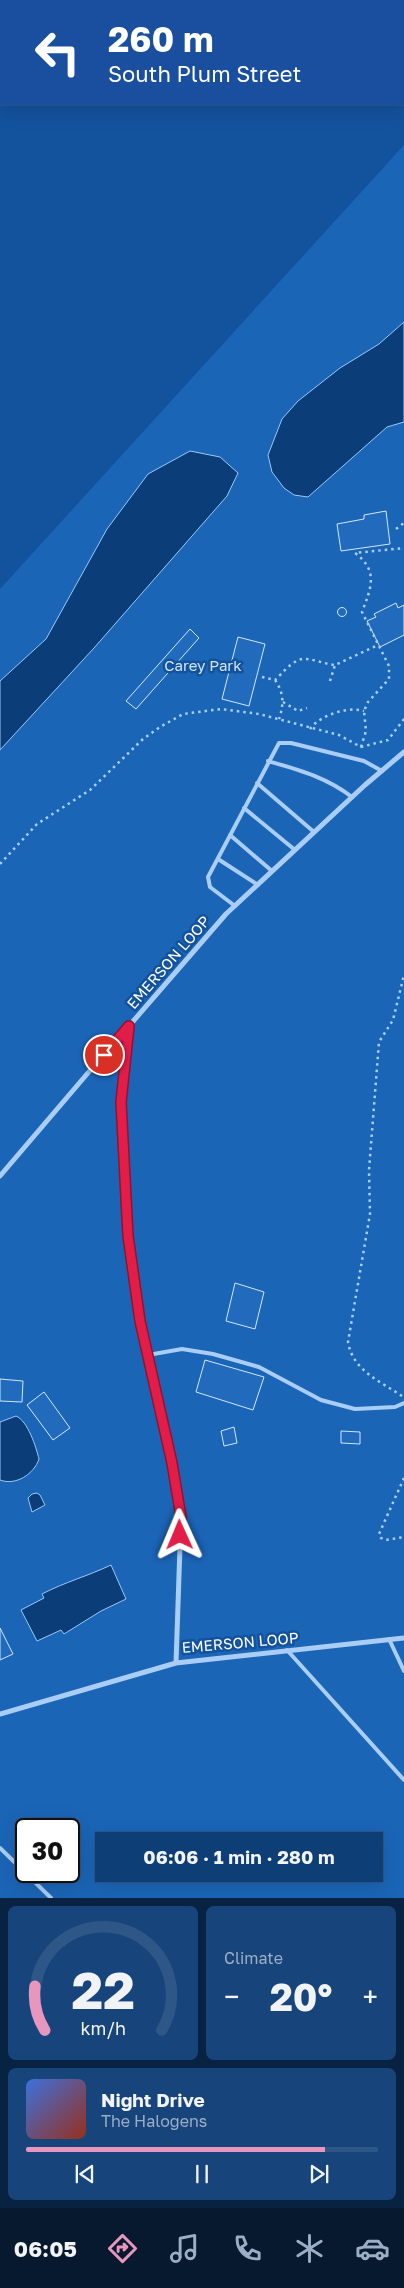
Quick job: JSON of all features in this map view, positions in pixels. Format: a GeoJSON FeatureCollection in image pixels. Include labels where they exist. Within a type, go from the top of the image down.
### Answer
{"type":"FeatureCollection","features":[{"type":"Feature","properties":{"kind":"street","name":"EMERSON LOOP"},"geometry":{"type":"LineString","coordinates":[[404,752],[352,796],[234,906],[129,1026],[121,1102],[128,1236],[140,1321],[172,1463],[181,1517],[176,1663],[404,1638]]}},
{"type":"Feature","properties":{"kind":"street"},"geometry":{"type":"LineString","coordinates":[[0,1176],[129,1026]]}},
{"type":"Feature","properties":{"kind":"street"},"geometry":{"type":"LineString","coordinates":[[0,1714],[176,1663]]}},
{"type":"Feature","properties":{"kind":"lane"},"geometry":{"type":"LineString","coordinates":[[234,906],[210,887],[208,882],[268,761],[279,744],[291,743],[364,761],[382,771]]}},
{"type":"Feature","properties":{"kind":"lane"},"geometry":{"type":"LineString","coordinates":[[268,761],[320,776],[352,796]]}},
{"type":"Feature","properties":{"kind":"lane"},"geometry":{"type":"LineString","coordinates":[[258,783],[314,832]]}},
{"type":"Feature","properties":{"kind":"lane"},"geometry":{"type":"LineString","coordinates":[[244,808],[295,850]]}},
{"type":"Feature","properties":{"kind":"lane"},"geometry":{"type":"LineString","coordinates":[[230,835],[272,871]]}},
{"type":"Feature","properties":{"kind":"lane"},"geometry":{"type":"LineString","coordinates":[[218,859],[258,885]]}},
{"type":"Feature","properties":{"kind":"lane"},"geometry":{"type":"LineString","coordinates":[[148,1355],[182,1349],[213,1354],[258,1367],[321,1400],[355,1409],[395,1407],[404,1403]]}},
{"type":"Feature","properties":{"kind":"lane"},"geometry":{"type":"LineString","coordinates":[[389,1640],[404,1671]]}},
{"type":"Feature","properties":{"kind":"lane"},"geometry":{"type":"LineString","coordinates":[[287,1650],[404,1780]]}},
{"type":"Feature","properties":{"kind":"lane"},"geometry":{"type":"LineString","coordinates":[[0,1848],[51,1898]]}},
{"type":"Feature","properties":{"kind":"path"},"geometry":{"type":"LineString","coordinates":[[396,529],[404,523]]}},
{"type":"Feature","properties":{"kind":"path"},"geometry":{"type":"LineString","coordinates":[[361,747],[366,730],[364,711],[368,702],[389,679],[389,666],[362,612],[372,580],[365,561],[356,553],[404,548]]}},
{"type":"Feature","properties":{"kind":"path"},"geometry":{"type":"LineString","coordinates":[[275,680],[300,660],[307,659],[335,665],[378,645]]}},
{"type":"Feature","properties":{"kind":"path"},"geometry":{"type":"LineString","coordinates":[[330,680],[335,665]]}},
{"type":"Feature","properties":{"kind":"path"},"geometry":{"type":"LineString","coordinates":[[262,677],[275,680],[280,688],[283,702],[279,719]]}},
{"type":"Feature","properties":{"kind":"path"},"geometry":{"type":"LineString","coordinates":[[283,702],[298,711],[307,708]]}},
{"type":"Feature","properties":{"kind":"path"},"geometry":{"type":"LineString","coordinates":[[310,729],[315,722],[350,708],[364,711]]}},
{"type":"Feature","properties":{"kind":"path"},"geometry":{"type":"LineString","coordinates":[[0,864],[37,824],[90,790],[160,726],[184,714],[221,709],[259,714],[310,729],[340,735],[361,747],[388,740],[404,719]]}},
{"type":"Feature","properties":{"kind":"path"},"geometry":{"type":"LineString","coordinates":[[404,976],[393,1020],[380,1042],[369,1170],[370,1214],[348,1342],[355,1362],[365,1372],[404,1397]]}},
{"type":"Feature","properties":{"kind":"path"},"geometry":{"type":"LineString","coordinates":[[404,1478],[379,1534],[381,1538],[386,1540],[404,1537]]}},
{"type":"Feature","properties":{"kind":"green space","name":"Carey Park"},"geometry":{"type":"Polygon","coordinates":[[[404,145],[404,1898],[0,1898],[0,589],[404,145]]]}},
{"type":"Feature","properties":{"kind":"shaded area"},"geometry":{"type":"Polygon","coordinates":[[[404,322],[404,422],[387,427],[308,497],[294,495],[284,488],[272,472],[268,455],[282,419],[298,401],[340,368],[379,344],[404,322]]]}},
{"type":"Feature","properties":{"kind":"shaded area"},"geometry":{"type":"Polygon","coordinates":[[[190,451],[220,457],[238,473],[227,496],[94,648],[0,750],[0,681],[46,639],[107,529],[148,474],[190,451]]]}},
{"type":"Feature","properties":{"kind":"shaded area"},"geometry":{"type":"Polygon","coordinates":[[[16,1416],[28,1429],[34,1441],[39,1459],[29,1474],[24,1477],[12,1481],[0,1480],[0,1422],[16,1416]]]}},
{"type":"Feature","properties":{"kind":"shaded area"},"geometry":{"type":"Polygon","coordinates":[[[37,1493],[45,1505],[32,1512],[28,1498],[32,1494],[37,1493]]]}},
{"type":"Feature","properties":{"kind":"shaded area"},"geometry":{"type":"Polygon","coordinates":[[[111,1565],[126,1599],[101,1611],[64,1634],[61,1630],[37,1641],[21,1610],[44,1598],[42,1594],[111,1565]]]}},
{"type":"Feature","properties":{"kind":"building"},"geometry":{"type":"Polygon","coordinates":[[[386,511],[390,544],[341,551],[337,524],[364,519],[364,515],[386,511]]]}},
{"type":"Feature","properties":{"kind":"building"},"geometry":{"type":"Polygon","coordinates":[[[396,603],[398,608],[404,605],[404,635],[380,647],[367,621],[376,617],[374,614],[396,603]]]}},
{"type":"Feature","properties":{"kind":"building"},"geometry":{"type":"Polygon","coordinates":[[[342,607],[347,612],[342,617],[337,612],[342,607]]]}},
{"type":"Feature","properties":{"kind":"building"},"geometry":{"type":"Polygon","coordinates":[[[190,629],[199,638],[136,709],[126,701],[190,629]]]}},
{"type":"Feature","properties":{"kind":"building"},"geometry":{"type":"Polygon","coordinates":[[[238,637],[265,644],[249,706],[222,699],[238,637]]]}},
{"type":"Feature","properties":{"kind":"building"},"geometry":{"type":"Polygon","coordinates":[[[235,1283],[264,1292],[255,1329],[226,1321],[235,1283]]]}},
{"type":"Feature","properties":{"kind":"building"},"geometry":{"type":"Polygon","coordinates":[[[205,1360],[264,1377],[253,1410],[196,1392],[205,1360]]]}},
{"type":"Feature","properties":{"kind":"building"},"geometry":{"type":"Polygon","coordinates":[[[0,1379],[23,1381],[22,1402],[0,1401],[0,1379]]]}},
{"type":"Feature","properties":{"kind":"building"},"geometry":{"type":"Polygon","coordinates":[[[44,1392],[70,1428],[53,1440],[27,1405],[44,1392]]]}},
{"type":"Feature","properties":{"kind":"building"},"geometry":{"type":"Polygon","coordinates":[[[234,1427],[237,1443],[224,1446],[221,1431],[234,1427]]]}},
{"type":"Feature","properties":{"kind":"building"},"geometry":{"type":"Polygon","coordinates":[[[341,1431],[360,1432],[360,1444],[341,1443],[341,1431]]]}},
{"type":"Feature","properties":{"kind":"building"},"geometry":{"type":"Polygon","coordinates":[[[0,1628],[13,1654],[0,1660],[0,1628]]]}},
{"type":"Feature","properties":{"kind":"route"},"geometry":{"type":"LineString","coordinates":[[104,1055],[129,1026],[121,1102],[128,1236],[140,1321],[172,1463],[181,1517],[180,1535]]}}]}
